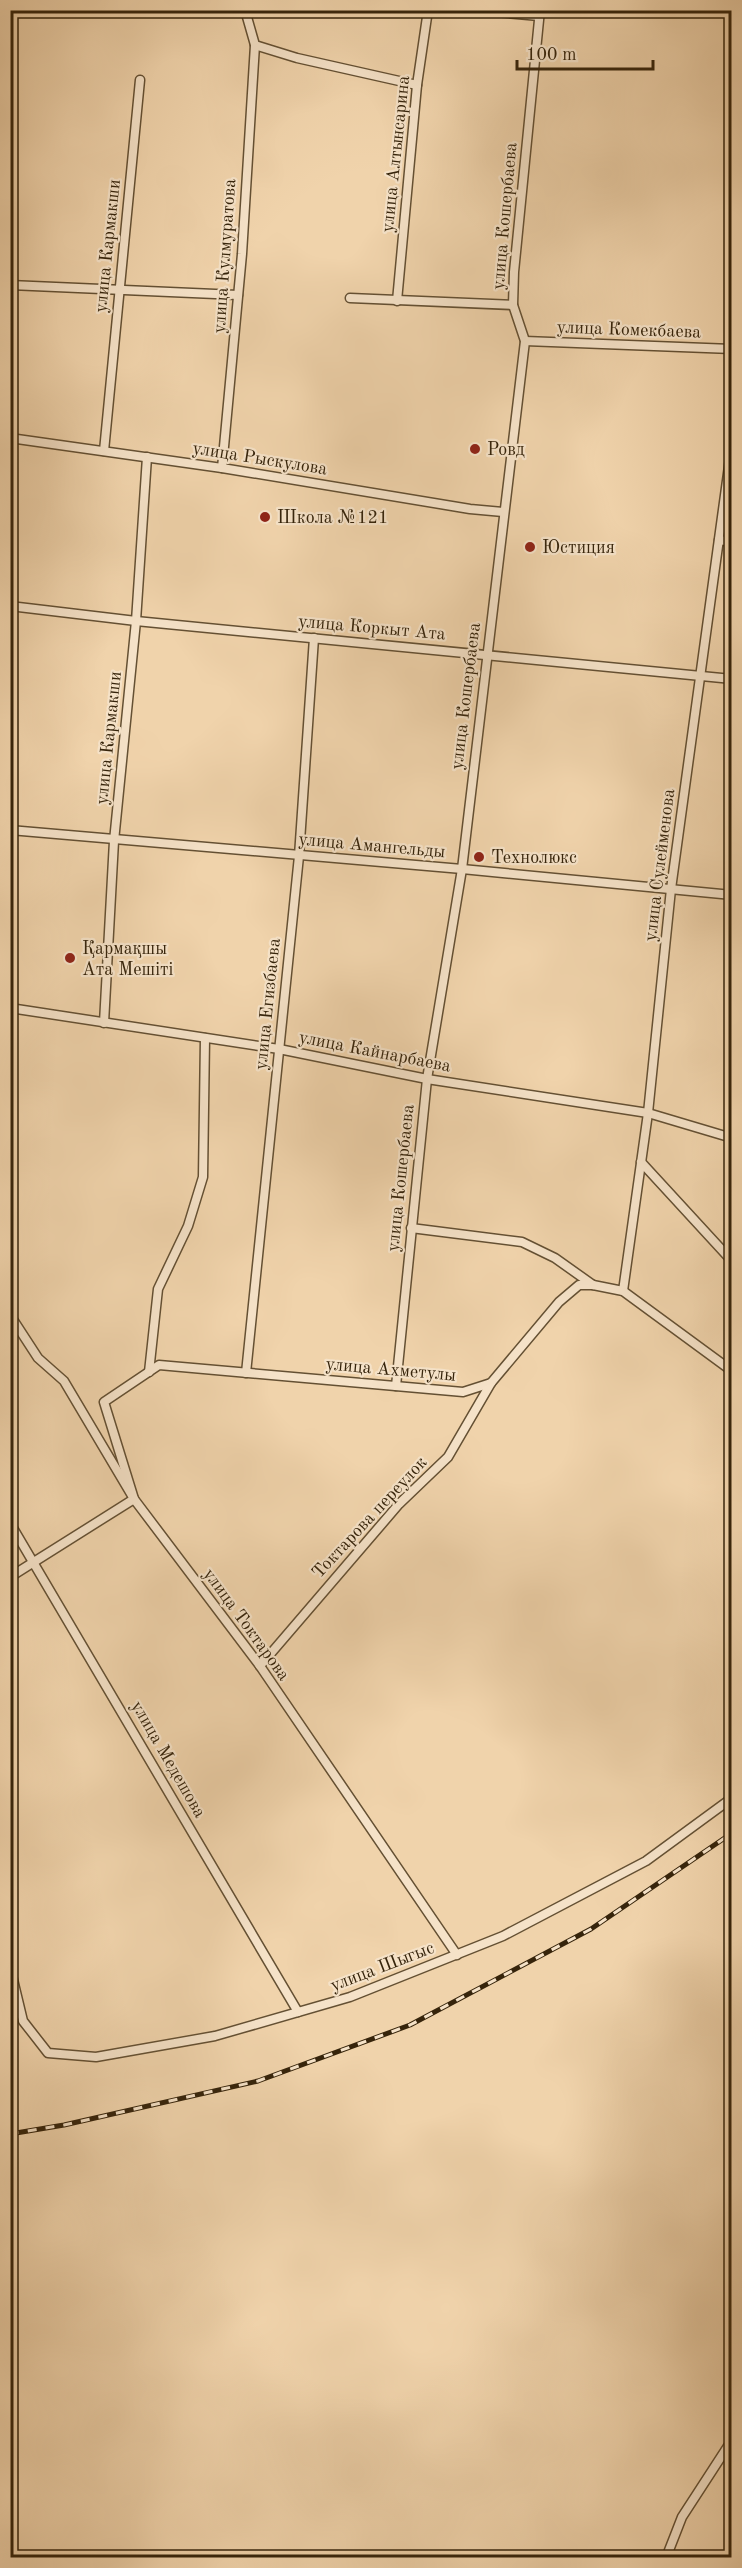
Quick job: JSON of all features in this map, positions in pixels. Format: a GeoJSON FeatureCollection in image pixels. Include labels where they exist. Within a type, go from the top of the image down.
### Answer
{"type":"FeatureCollection","features":[{"type":"Feature","properties":{"kind":"street","name":"улица Кулмуратова"},"geometry":{"type":"LineString","coordinates":[[222,468],[238,295],[255,45],[245,10]]}},
{"type":"Feature","properties":{"kind":"street","name":"улица Алтынсарина"},"geometry":{"type":"LineString","coordinates":[[397,301],[417,85],[428,10]]}},
{"type":"Feature","properties":{"kind":"street"},"geometry":{"type":"LineString","coordinates":[[474,10],[539,13]]}},
{"type":"Feature","properties":{"kind":"street","name":"улица Кошербаева"},"geometry":{"type":"LineString","coordinates":[[396,1386],[427,1078],[462,869],[525,341],[513,305],[515,261],[539,13]]}},
{"type":"Feature","properties":{"kind":"street"},"geometry":{"type":"LineString","coordinates":[[255,45],[297,58],[417,85]]}},
{"type":"Feature","properties":{"kind":"street","name":"улица Кармакши"},"geometry":{"type":"LineString","coordinates":[[104,451],[140,80]]}},
{"type":"Feature","properties":{"kind":"street"},"geometry":{"type":"LineString","coordinates":[[10,285],[238,295]]}},
{"type":"Feature","properties":{"kind":"street"},"geometry":{"type":"LineString","coordinates":[[350,298],[513,305]]}},
{"type":"Feature","properties":{"kind":"street","name":"улица Комекбаева"},"geometry":{"type":"LineString","coordinates":[[525,341],[732,349]]}},
{"type":"Feature","properties":{"kind":"street","name":"улица Рыскулова"},"geometry":{"type":"LineString","coordinates":[[10,438],[222,468],[470,509],[503,512]]}},
{"type":"Feature","properties":{"kind":"street","name":"улица Сулейменова"},"geometry":{"type":"LineString","coordinates":[[623,1291],[648,1113],[671,889],[719,540],[727,506],[732,444]]}},
{"type":"Feature","properties":{"kind":"street","name":"улица Кармакши"},"geometry":{"type":"LineString","coordinates":[[104,1023],[114,841],[136,621],[147,457]]}},
{"type":"Feature","properties":{"kind":"street"},"geometry":{"type":"LineString","coordinates":[[719,540],[732,542]]}},
{"type":"Feature","properties":{"kind":"street","name":"улица Коркыт Ата"},"geometry":{"type":"LineString","coordinates":[[10,606],[136,621],[732,679]]}},
{"type":"Feature","properties":{"kind":"street","name":"улица Егизбаева"},"geometry":{"type":"LineString","coordinates":[[246,1373],[299,856],[314,638]]}},
{"type":"Feature","properties":{"kind":"street","name":"улица Амангельды"},"geometry":{"type":"LineString","coordinates":[[10,830],[732,895]]}},
{"type":"Feature","properties":{"kind":"street","name":"улица Кайнарбаева"},"geometry":{"type":"LineString","coordinates":[[10,1008],[279,1049],[427,1078],[648,1113],[732,1138]]}},
{"type":"Feature","properties":{"kind":"street"},"geometry":{"type":"LineString","coordinates":[[149,1372],[158,1288],[188,1226],[203,1177],[205,1038]]}},
{"type":"Feature","properties":{"kind":"street"},"geometry":{"type":"LineString","coordinates":[[641,1162],[732,1261]]}},
{"type":"Feature","properties":{"kind":"street"},"geometry":{"type":"LineString","coordinates":[[411,1228],[522,1242],[555,1258],[593,1285]]}},
{"type":"Feature","properties":{"kind":"street"},"geometry":{"type":"LineString","coordinates":[[491,1383],[559,1302],[579,1285],[593,1285],[623,1291],[732,1371]]}},
{"type":"Feature","properties":{"kind":"street","name":"улица Токтарова"},"geometry":{"type":"LineString","coordinates":[[10,1315],[38,1358],[64,1381],[134,1499],[260,1666],[457,1955]]}},
{"type":"Feature","properties":{"kind":"street","name":"улица Ахметулы"},"geometry":{"type":"LineString","coordinates":[[134,1499],[104,1402],[159,1365],[463,1392],[491,1383]]}},
{"type":"Feature","properties":{"kind":"street","name":"Токтарова переулок"},"geometry":{"type":"LineString","coordinates":[[260,1666],[399,1504],[448,1457],[491,1383]]}},
{"type":"Feature","properties":{"kind":"street"},"geometry":{"type":"LineString","coordinates":[[10,1577],[134,1499]]}},
{"type":"Feature","properties":{"kind":"street","name":"улица Медешова"},"geometry":{"type":"LineString","coordinates":[[10,1523],[298,2012]]}},
{"type":"Feature","properties":{"kind":"street","name":"улица Шыгыс"},"geometry":{"type":"LineString","coordinates":[[10,1967],[22,2021],[48,2053],[96,2057],[215,2036],[350,1997],[503,1936],[646,1861],[732,1798]]}},
{"type":"Feature","properties":{"kind":"street"},"geometry":{"type":"LineString","coordinates":[[666,2558],[682,2517],[732,2440]]}},
{"type":"Feature","properties":{"kind":"railway"},"geometry":{"type":"LineString","coordinates":[[10,2134],[64,2125],[258,2081],[410,2025],[591,1929],[732,1833]]}},
{"type":"Feature","properties":{"kind":"place","name":"Ровд"},"geometry":{"type":"Point","coordinates":[475,449]}},
{"type":"Feature","properties":{"kind":"place","name":"Школа №121"},"geometry":{"type":"Point","coordinates":[265,517]}},
{"type":"Feature","properties":{"kind":"place","name":"Юстиция"},"geometry":{"type":"Point","coordinates":[530,547]}},
{"type":"Feature","properties":{"kind":"place","name":"Технолюкс"},"geometry":{"type":"Point","coordinates":[479,857]}},
{"type":"Feature","properties":{"kind":"place","name":"Қармақшы Ата Мешіті"},"geometry":{"type":"Point","coordinates":[70,958]}}]}
